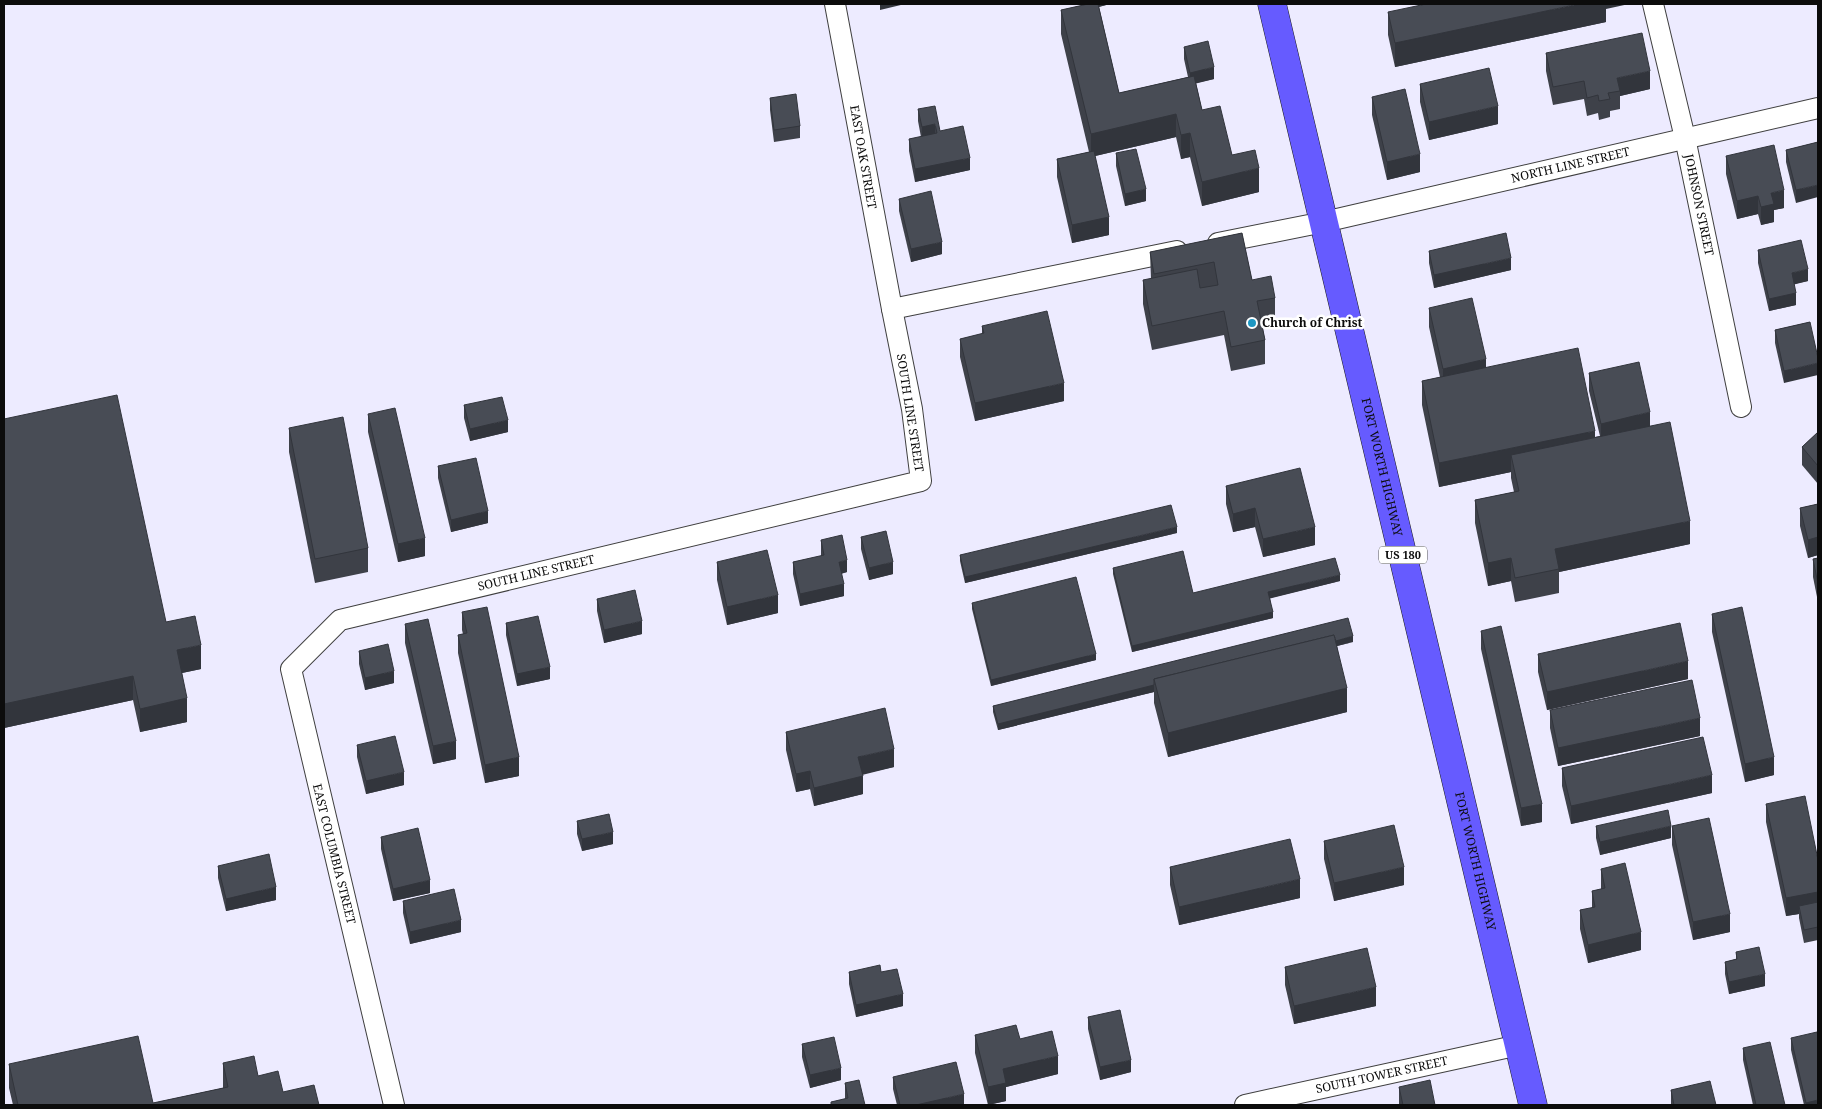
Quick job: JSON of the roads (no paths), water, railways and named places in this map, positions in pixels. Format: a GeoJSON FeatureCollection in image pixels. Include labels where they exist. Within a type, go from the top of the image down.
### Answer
{"type":"FeatureCollection","features":[{"type":"Feature","properties":{"kind":"main road","name":"FORT WORTH HIGHWAY"},"geometry":{"type":"LineString","coordinates":[[1272,4],[1533,1105]]}},
{"type":"Feature","properties":{"kind":"street","name":"EAST OAK STREET"},"geometry":{"type":"LineString","coordinates":[[835,4],[892,309]]}},
{"type":"Feature","properties":{"kind":"street","name":"JOHNSON STREET"},"geometry":{"type":"LineString","coordinates":[[1653,4],[1686,138],[1741,407]]}},
{"type":"Feature","properties":{"kind":"street","name":"NORTH LINE STREET"},"geometry":{"type":"LineString","coordinates":[[1324,222],[1818,108]]}},
{"type":"Feature","properties":{"kind":"street"},"geometry":{"type":"LineString","coordinates":[[892,309],[1324,222]]}},
{"type":"Feature","properties":{"kind":"street","name":"SOUTH LINE STREET"},"geometry":{"type":"LineString","coordinates":[[340,620],[921,481],[912,409],[892,309]]}},
{"type":"Feature","properties":{"kind":"street","name":"EAST COLUMBIA STREET"},"geometry":{"type":"LineString","coordinates":[[340,620],[291,670],[394,1105]]}},
{"type":"Feature","properties":{"kind":"street","name":"SOUTH TOWER STREET"},"geometry":{"type":"LineString","coordinates":[[1245,1105],[1519,1046]]}},
{"type":"Feature","properties":{"kind":"place","name":"Church of Christ"},"geometry":{"type":"Point","coordinates":[1252,323]}}]}
